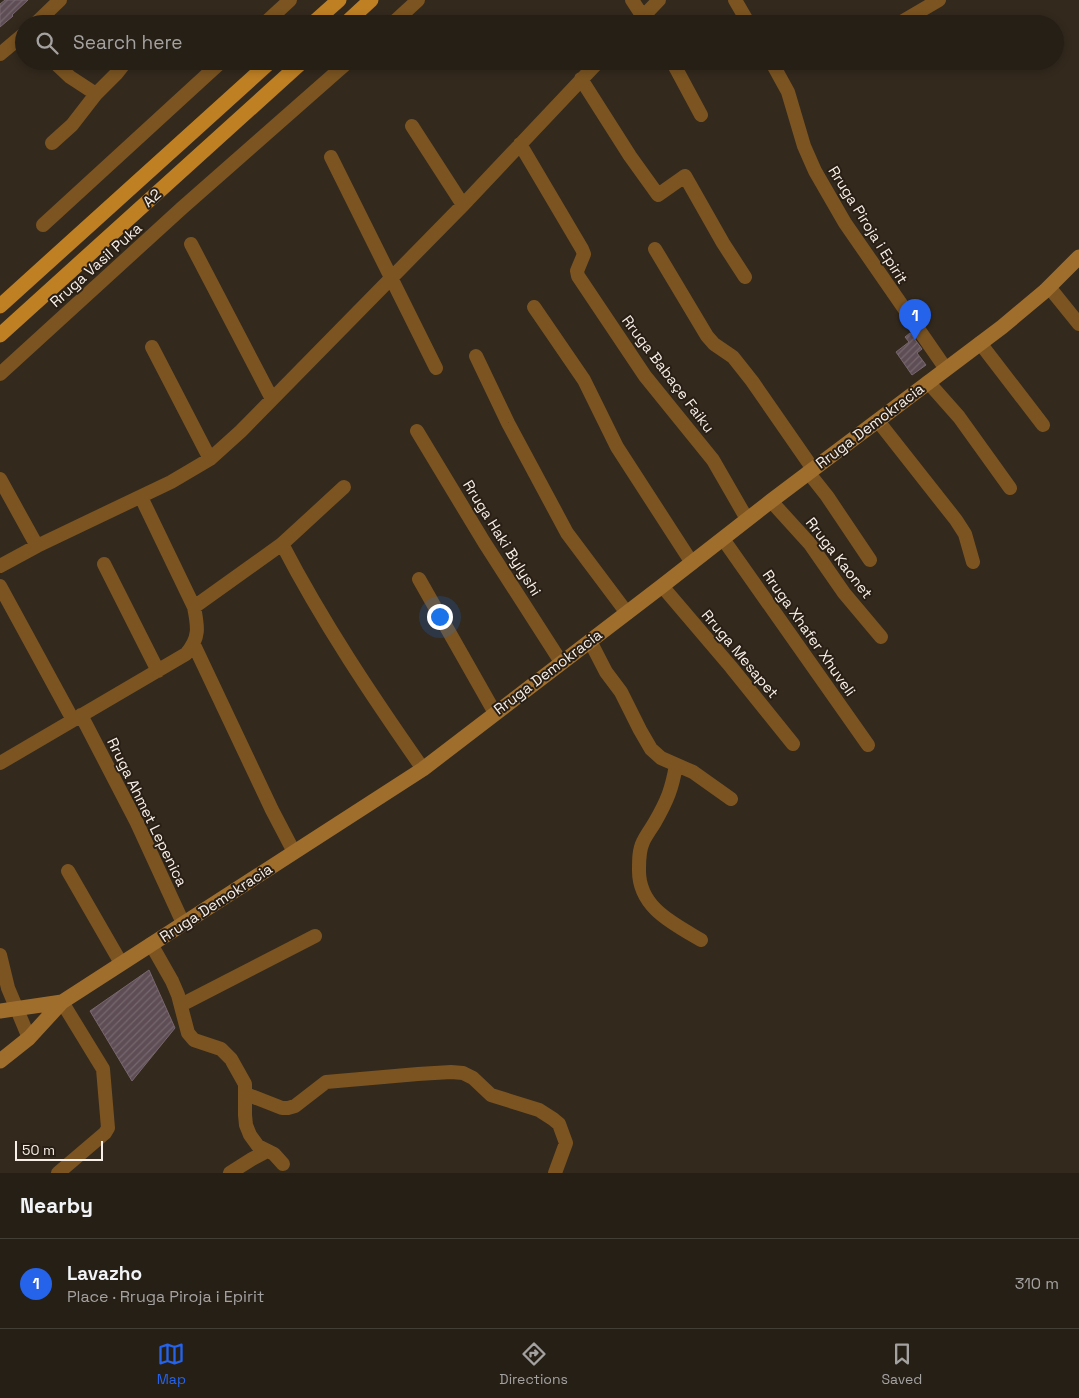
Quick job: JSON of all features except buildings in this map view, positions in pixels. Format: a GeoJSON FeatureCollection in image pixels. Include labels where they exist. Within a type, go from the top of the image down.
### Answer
{"type":"FeatureCollection","features":[{"type":"Feature","properties":{"kind":"main road"},"geometry":{"type":"LineString","coordinates":[[322,15],[339,0]]}},
{"type":"Feature","properties":{"kind":"main road"},"geometry":{"type":"LineString","coordinates":[[355,15],[371,0]]}},
{"type":"Feature","properties":{"kind":"main road","name":"A2"},"geometry":{"type":"LineString","coordinates":[[0,306],[261,70]]}},
{"type":"Feature","properties":{"kind":"main road","name":"A2"},"geometry":{"type":"LineString","coordinates":[[0,335],[293,70]]}},
{"type":"Feature","properties":{"kind":"main road","name":"Rruga Demokracia"},"geometry":{"type":"LineString","coordinates":[[0,1061],[29,1038],[62,1002],[423,769],[810,470],[1002,327],[1049,287],[1079,257]]}},
{"type":"Feature","properties":{"kind":"main road"},"geometry":{"type":"LineString","coordinates":[[0,1011],[62,1002]]}},
{"type":"Feature","properties":{"kind":"street"},"geometry":{"type":"LineString","coordinates":[[44,15],[60,0]]}},
{"type":"Feature","properties":{"kind":"street"},"geometry":{"type":"LineString","coordinates":[[274,15],[290,0]]}},
{"type":"Feature","properties":{"kind":"street"},"geometry":{"type":"LineString","coordinates":[[402,15],[418,0]]}},
{"type":"Feature","properties":{"kind":"street"},"geometry":{"type":"LineString","coordinates":[[632,0],[639,15]]}},
{"type":"Feature","properties":{"kind":"street"},"geometry":{"type":"LineString","coordinates":[[647,15],[659,0]]}},
{"type":"Feature","properties":{"kind":"street"},"geometry":{"type":"LineString","coordinates":[[735,0],[744,15]]}},
{"type":"Feature","properties":{"kind":"street"},"geometry":{"type":"LineString","coordinates":[[913,15],[939,0]]}},
{"type":"Feature","properties":{"kind":"street"},"geometry":{"type":"LineString","coordinates":[[0,54],[15,42]]}},
{"type":"Feature","properties":{"kind":"street"},"geometry":{"type":"LineString","coordinates":[[63,70],[96,94]]}},
{"type":"Feature","properties":{"kind":"street"},"geometry":{"type":"LineString","coordinates":[[52,143],[72,124],[96,94],[119,70]]}},
{"type":"Feature","properties":{"kind":"street"},"geometry":{"type":"LineString","coordinates":[[43,225],[212,70]]}},
{"type":"Feature","properties":{"kind":"street","name":"Rruga Vasil Puka"},"geometry":{"type":"LineString","coordinates":[[0,374],[182,208],[339,70]]}},
{"type":"Feature","properties":{"kind":"street"},"geometry":{"type":"LineString","coordinates":[[0,566],[172,482],[210,459],[272,399],[463,205],[590,70]]}},
{"type":"Feature","properties":{"kind":"street"},"geometry":{"type":"LineString","coordinates":[[677,70],[702,115]]}},
{"type":"Feature","properties":{"kind":"street","name":"Rruga Piroja i Epirit"},"geometry":{"type":"LineString","coordinates":[[776,70],[788,92],[804,146],[815,171],[845,223],[946,369]]}},
{"type":"Feature","properties":{"kind":"street"},"geometry":{"type":"LineString","coordinates":[[581,79],[630,156],[658,195],[686,176],[723,243],[745,277]]}},
{"type":"Feature","properties":{"kind":"street"},"geometry":{"type":"LineString","coordinates":[[412,126],[463,205]]}},
{"type":"Feature","properties":{"kind":"street","name":"Rruga Babaçe Faiku"},"geometry":{"type":"LineString","coordinates":[[520,144],[582,248],[584,254],[577,271],[578,276],[645,376],[713,460],[747,519]]}},
{"type":"Feature","properties":{"kind":"street"},"geometry":{"type":"LineString","coordinates":[[330,157],[436,368]]}},
{"type":"Feature","properties":{"kind":"street"},"geometry":{"type":"LineString","coordinates":[[190,244],[272,399]]}},
{"type":"Feature","properties":{"kind":"street"},"geometry":{"type":"LineString","coordinates":[[655,249],[707,336],[714,344],[733,357],[752,381],[826,496],[870,560]]}},
{"type":"Feature","properties":{"kind":"street"},"geometry":{"type":"LineString","coordinates":[[1049,287],[1079,324]]}},
{"type":"Feature","properties":{"kind":"street"},"geometry":{"type":"LineString","coordinates":[[534,307],[584,380],[617,447],[692,563]]}},
{"type":"Feature","properties":{"kind":"street"},"geometry":{"type":"LineString","coordinates":[[980,343],[1044,426]]}},
{"type":"Feature","properties":{"kind":"street"},"geometry":{"type":"LineString","coordinates":[[152,348],[210,459]]}},
{"type":"Feature","properties":{"kind":"street"},"geometry":{"type":"LineString","coordinates":[[476,356],[508,423],[567,533],[627,613]]}},
{"type":"Feature","properties":{"kind":"street"},"geometry":{"type":"LineString","coordinates":[[928,382],[959,417],[1010,488]]}},
{"type":"Feature","properties":{"kind":"street"},"geometry":{"type":"LineString","coordinates":[[878,421],[956,520],[965,534],[973,562]]}},
{"type":"Feature","properties":{"kind":"street","name":"Rruga Haki Bylyshi"},"geometry":{"type":"LineString","coordinates":[[416,431],[561,662]]}},
{"type":"Feature","properties":{"kind":"street"},"geometry":{"type":"LineString","coordinates":[[0,479],[38,546]]}},
{"type":"Feature","properties":{"kind":"street"},"geometry":{"type":"LineString","coordinates":[[194,607],[282,544],[344,487]]}},
{"type":"Feature","properties":{"kind":"street"},"geometry":{"type":"LineString","coordinates":[[2,757],[77,718],[186,654],[194,645],[196,633],[194,607],[141,497]]}},
{"type":"Feature","properties":{"kind":"street","name":"Rruga Kaonet"},"geometry":{"type":"LineString","coordinates":[[771,500],[810,544],[840,587],[881,637]]}},
{"type":"Feature","properties":{"kind":"street","name":"Rruga Xhafer Xhuveli"},"geometry":{"type":"LineString","coordinates":[[723,539],[868,745]]}},
{"type":"Feature","properties":{"kind":"street"},"geometry":{"type":"LineString","coordinates":[[282,544],[320,614],[378,704],[423,769]]}},
{"type":"Feature","properties":{"kind":"street"},"geometry":{"type":"LineString","coordinates":[[104,564],[158,670]]}},
{"type":"Feature","properties":{"kind":"street"},"geometry":{"type":"LineString","coordinates":[[419,579],[495,713]]}},
{"type":"Feature","properties":{"kind":"street","name":"Rruga Ahmet Lepenica"},"geometry":{"type":"LineString","coordinates":[[0,586],[137,823],[183,923]]}},
{"type":"Feature","properties":{"kind":"street","name":"Rruga Mesapet"},"geometry":{"type":"LineString","coordinates":[[662,586],[731,666],[793,744]]}},
{"type":"Feature","properties":{"kind":"street"},"geometry":{"type":"LineString","coordinates":[[590,641],[606,672],[621,692],[651,749],[661,758],[693,772],[731,799]]}},
{"type":"Feature","properties":{"kind":"street"},"geometry":{"type":"LineString","coordinates":[[194,645],[272,810],[294,852]]}},
{"type":"Feature","properties":{"kind":"street"},"geometry":{"type":"LineString","coordinates":[[676,765],[672,787],[666,803],[642,842],[639,857],[639,879],[644,894],[654,909],[666,919],[701,940]]}},
{"type":"Feature","properties":{"kind":"street"},"geometry":{"type":"LineString","coordinates":[[68,871],[121,963]]}},
{"type":"Feature","properties":{"kind":"street"},"geometry":{"type":"LineString","coordinates":[[181,1005],[315,936]]}},
{"type":"Feature","properties":{"kind":"street"},"geometry":{"type":"LineString","coordinates":[[151,944],[172,981],[181,1005],[188,1033],[194,1040],[221,1049],[231,1060],[245,1084],[244,1114],[246,1125],[258,1146],[274,1154],[283,1164]]}},
{"type":"Feature","properties":{"kind":"street"},"geometry":{"type":"LineString","coordinates":[[0,955],[8,988],[29,1038]]}},
{"type":"Feature","properties":{"kind":"street"},"geometry":{"type":"LineString","coordinates":[[58,1173],[105,1133],[108,1128],[103,1069],[62,1002]]}},
{"type":"Feature","properties":{"kind":"street"},"geometry":{"type":"LineString","coordinates":[[246,1094],[282,1108],[288,1108],[295,1106],[326,1082],[418,1074],[463,1073],[491,1094],[539,1110],[559,1124],[566,1143],[555,1173]]}},
{"type":"Feature","properties":{"kind":"street"},"geometry":{"type":"LineString","coordinates":[[230,1173],[252,1158],[267,1152]]}},
{"type":"Feature","properties":{"kind":"place","name":"Lavazho"},"geometry":{"type":"Point","coordinates":[915,340]}}]}
